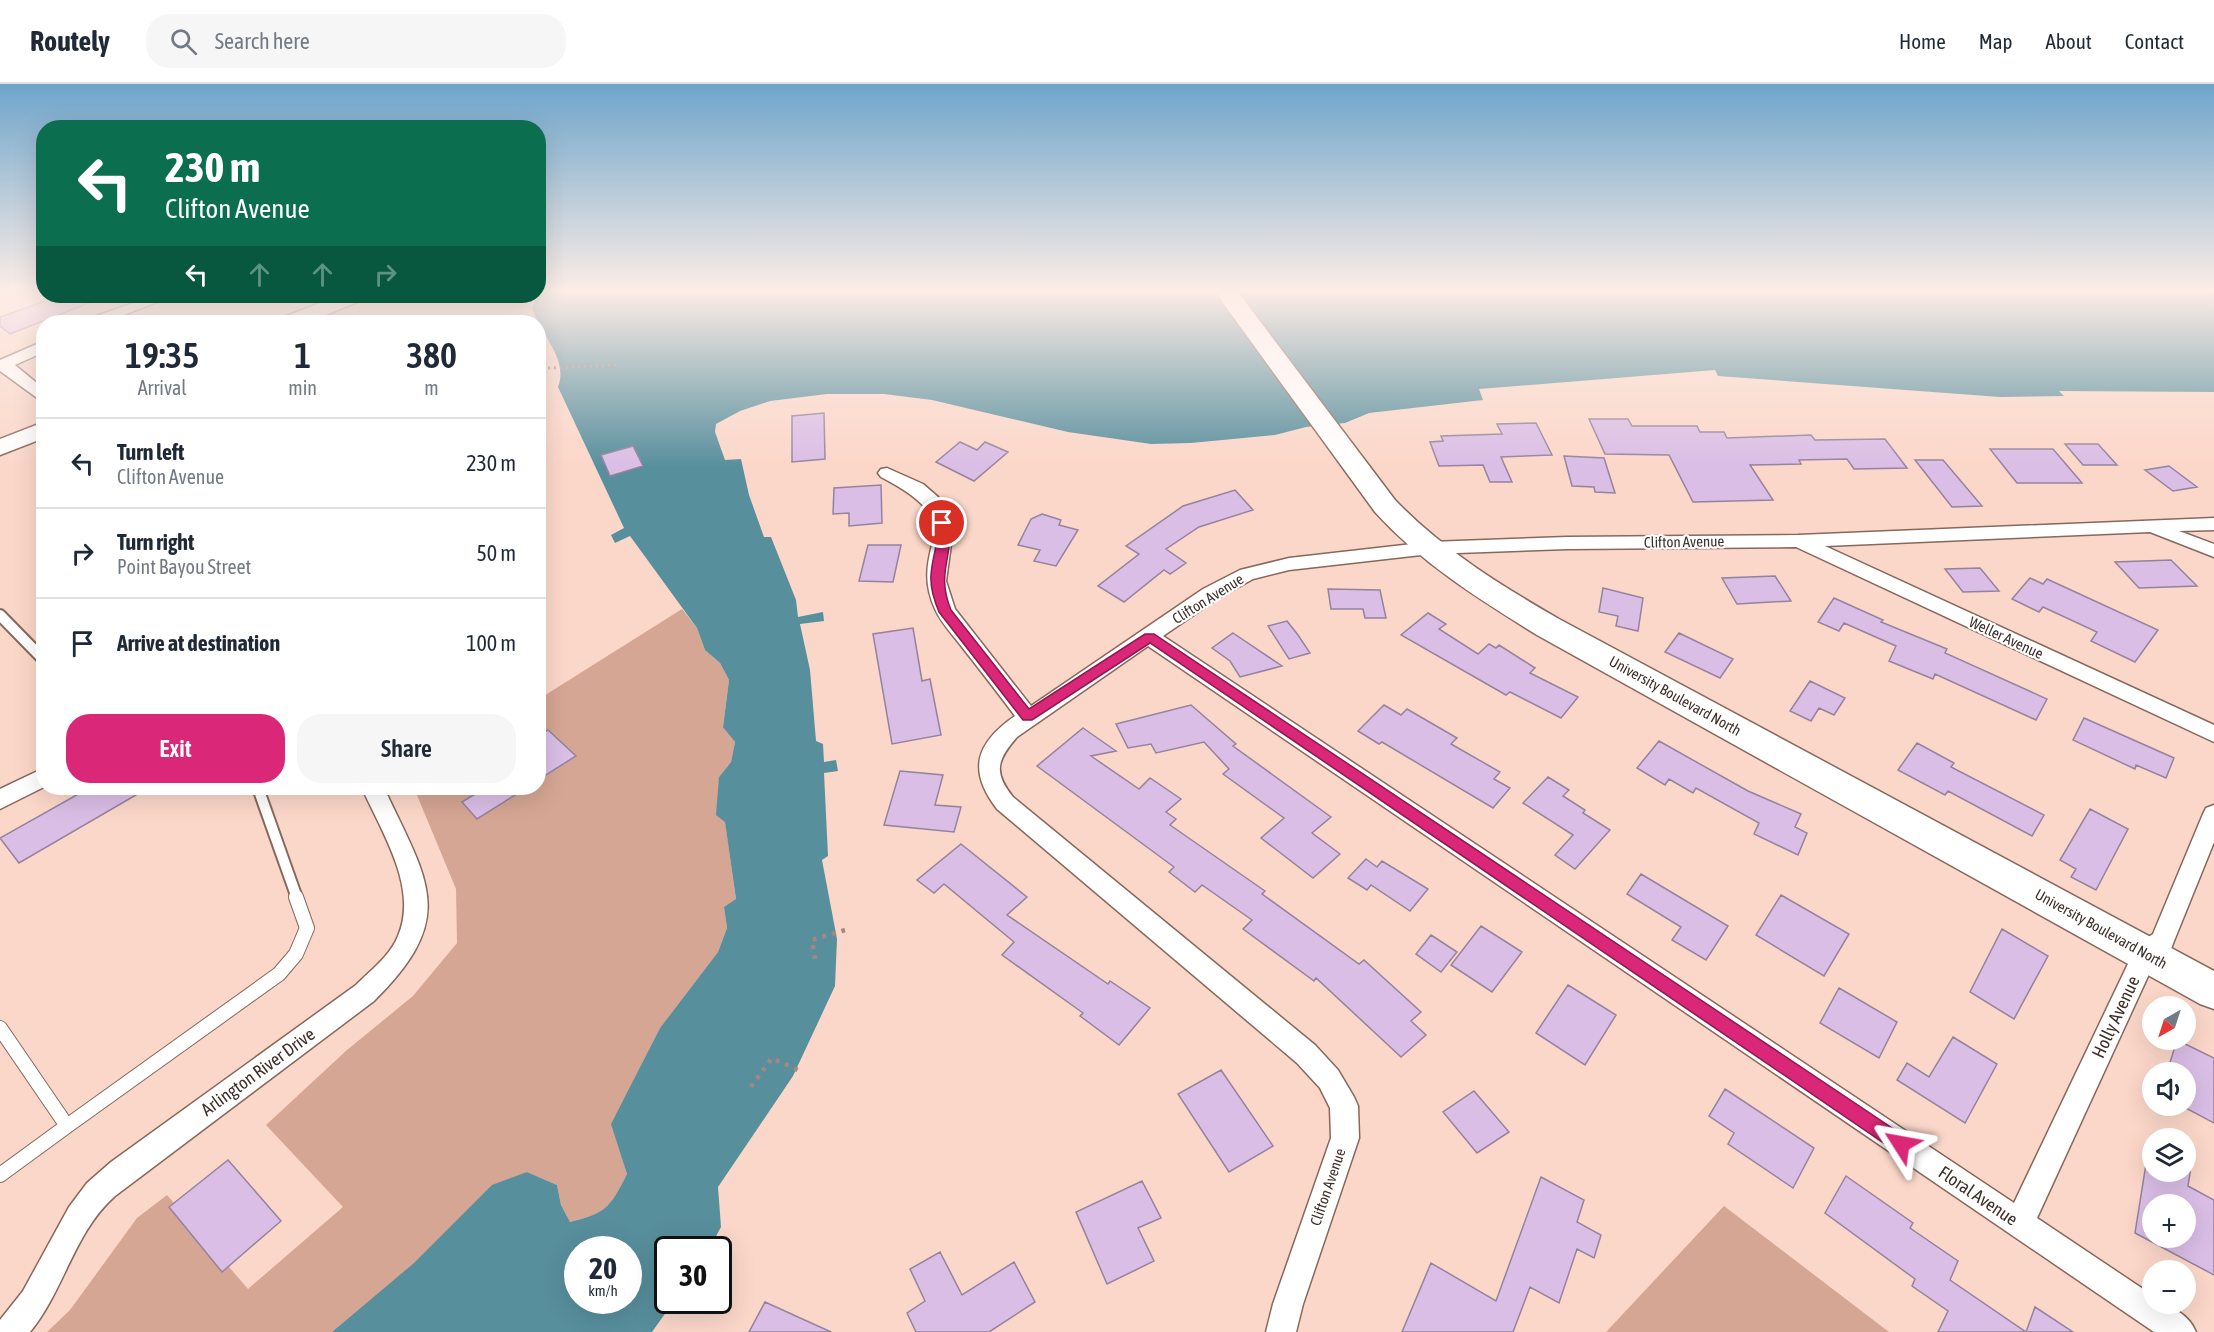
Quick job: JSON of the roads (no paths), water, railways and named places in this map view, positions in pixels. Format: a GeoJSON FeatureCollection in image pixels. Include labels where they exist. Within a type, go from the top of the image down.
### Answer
{"type":"FeatureCollection","features":[{"type":"Feature","properties":{"kind":"main road","name":"University Boulevard North"},"geometry":{"type":"LineString","coordinates":[[1269,350],[1385,506],[1430,549],[1476,584],[1548,627],[2214,991]]}},
{"type":"Feature","properties":{"kind":"main road"},"geometry":{"type":"LineString","coordinates":[[0,448],[36,432]]}},
{"type":"Feature","properties":{"kind":"street"},"geometry":{"type":"LineString","coordinates":[[33,350],[3,365],[36,392]]}},
{"type":"Feature","properties":{"kind":"street"},"geometry":{"type":"LineString","coordinates":[[887,474],[920,490],[940,510],[945,536],[937,576],[938,594],[945,612],[1028,717]]}},
{"type":"Feature","properties":{"kind":"street","name":"Clifton Avenue"},"geometry":{"type":"LineString","coordinates":[[1281,1332],[1288,1304],[1345,1138],[1344,1106],[1329,1079],[1306,1054],[1005,803],[990,786],[988,767],[993,748],[1028,717],[1150,637],[1210,594],[1247,574],[1289,564],[1430,549],[1567,543],[1798,541],[2214,525]]}},
{"type":"Feature","properties":{"kind":"street"},"geometry":{"type":"LineString","coordinates":[[2146,526],[2214,551]]}},
{"type":"Feature","properties":{"kind":"street","name":"Weller Avenue"},"geometry":{"type":"LineString","coordinates":[[1798,541],[2214,734]]}},
{"type":"Feature","properties":{"kind":"street","name":"Floral Avenue"},"geometry":{"type":"LineString","coordinates":[[1150,637],[2181,1332]]}},
{"type":"Feature","properties":{"kind":"street"},"geometry":{"type":"LineString","coordinates":[[0,800],[36,780]]}},
{"type":"Feature","properties":{"kind":"street","name":"Arlington River Drive"},"geometry":{"type":"LineString","coordinates":[[10,1332],[25,1316],[68,1234],[91,1199],[121,1172],[365,993],[386,975],[405,952],[415,932],[419,908],[415,888],[376,795]]}},
{"type":"Feature","properties":{"kind":"street","name":"Holly Avenue"},"geometry":{"type":"LineString","coordinates":[[2019,1224],[2146,953],[2162,941],[2214,814]]}},
{"type":"Feature","properties":{"kind":"lane"},"geometry":{"type":"LineString","coordinates":[[0,615],[36,652]]}},
{"type":"Feature","properties":{"kind":"lane"},"geometry":{"type":"LineString","coordinates":[[0,1175],[279,974],[296,954],[307,928],[260,795]]}},
{"type":"Feature","properties":{"kind":"lane"},"geometry":{"type":"LineString","coordinates":[[0,1028],[67,1126]]}},
{"type":"Feature","properties":{"kind":"water"},"geometry":{"type":"Polygon","coordinates":[[[554,350],[2214,350],[2214,392],[2059,391],[2064,396],[2000,397],[1718,376],[1715,370],[1479,389],[1483,400],[1369,413],[1345,423],[1306,427],[1275,435],[1191,443],[1151,444],[1068,432],[932,400],[884,394],[827,394],[770,401],[740,411],[716,424],[715,432],[725,460],[741,459],[749,495],[764,537],[771,537],[796,600],[798,617],[823,612],[824,621],[800,624],[810,670],[816,741],[823,744],[824,762],[836,760],[838,771],[824,773],[828,856],[822,860],[837,939],[835,986],[793,1076],[718,1187],[721,1227],[716,1236],[654,1236],[654,1314],[665,1314],[652,1332],[332,1332],[414,1263],[492,1185],[527,1172],[557,1185],[561,1205],[570,1222],[600,1212],[606,1207],[627,1174],[611,1124],[660,1028],[718,952],[727,928],[724,907],[736,899],[725,822],[716,815],[719,777],[731,762],[735,742],[723,727],[729,680],[720,663],[705,650],[697,628],[630,536],[615,543],[611,535],[624,528],[558,387],[560,366],[554,350]]]}}]}
